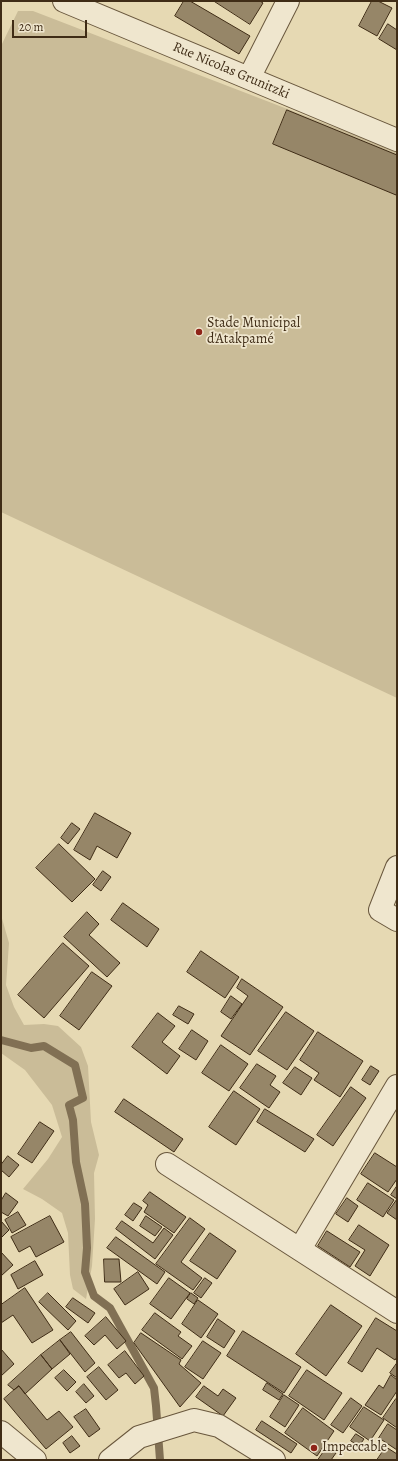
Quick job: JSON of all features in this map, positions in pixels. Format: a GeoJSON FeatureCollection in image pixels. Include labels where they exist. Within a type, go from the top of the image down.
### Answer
{"type":"FeatureCollection","features":[{"type":"Feature","properties":{"kind":"street","name":"Rue Nicolas Grunitzki"},"geometry":{"type":"LineString","coordinates":[[64,1],[397,140]]}},
{"type":"Feature","properties":{"kind":"street"},"geometry":{"type":"LineString","coordinates":[[249,78],[288,1]]}},
{"type":"Feature","properties":{"kind":"street"},"geometry":{"type":"LineString","coordinates":[[397,867],[380,910],[397,920]]}},
{"type":"Feature","properties":{"kind":"street"},"geometry":{"type":"LineString","coordinates":[[300,1249],[397,1086]]}},
{"type":"Feature","properties":{"kind":"street"},"geometry":{"type":"LineString","coordinates":[[166,1164],[397,1312]]}},
{"type":"Feature","properties":{"kind":"street"},"geometry":{"type":"LineString","coordinates":[[110,1460],[139,1437],[194,1420],[219,1426],[274,1460]]}},
{"type":"Feature","properties":{"kind":"street"},"geometry":{"type":"LineString","coordinates":[[1,1432],[35,1460]]}},
{"type":"Feature","properties":{"kind":"shaded area","name":"Stade Municipal d'Atakpamé"},"geometry":{"type":"Polygon","coordinates":[[[18,11],[33,11],[397,152],[397,698],[1,512],[1,46],[18,11]]]}},
{"type":"Feature","properties":{"kind":"shaded area"},"geometry":{"type":"Polygon","coordinates":[[[1,915],[9,943],[6,985],[14,1007],[24,1025],[44,1024],[58,1026],[81,1047],[88,1066],[91,1122],[99,1155],[94,1173],[95,1219],[92,1266],[86,1299],[73,1289],[70,1275],[68,1233],[62,1213],[42,1199],[23,1189],[48,1159],[62,1137],[52,1105],[25,1070],[1,1053],[1,915]]]}},
{"type":"Feature","properties":{"kind":"building"},"geometry":{"type":"Polygon","coordinates":[[[184,1],[190,1],[250,36],[239,54],[175,16],[184,1]]]}},
{"type":"Feature","properties":{"kind":"building"},"geometry":{"type":"Polygon","coordinates":[[[214,1],[260,1],[263,3],[250,24],[214,1]]]}},
{"type":"Feature","properties":{"kind":"building"},"geometry":{"type":"Polygon","coordinates":[[[372,1],[378,1],[392,8],[377,36],[359,26],[372,1]]]}},
{"type":"Feature","properties":{"kind":"building"},"geometry":{"type":"Polygon","coordinates":[[[388,24],[397,30],[397,50],[379,39],[388,24]]]}},
{"type":"Feature","properties":{"kind":"building"},"geometry":{"type":"Polygon","coordinates":[[[287,110],[397,155],[396,195],[273,144],[287,110]]]}},
{"type":"Feature","properties":{"kind":"building"},"geometry":{"type":"Polygon","coordinates":[[[95,813],[131,833],[117,858],[97,846],[90,860],[74,850],[95,813]]]}},
{"type":"Feature","properties":{"kind":"building"},"geometry":{"type":"Polygon","coordinates":[[[72,823],[80,829],[68,844],[61,838],[72,823]]]}},
{"type":"Feature","properties":{"kind":"building"},"geometry":{"type":"Polygon","coordinates":[[[59,844],[95,879],[72,902],[36,868],[59,844]]]}},
{"type":"Feature","properties":{"kind":"building"},"geometry":{"type":"Polygon","coordinates":[[[103,871],[111,877],[101,891],[93,885],[103,871]]]}},
{"type":"Feature","properties":{"kind":"building"},"geometry":{"type":"Polygon","coordinates":[[[123,903],[159,929],[147,947],[111,920],[123,903]]]}},
{"type":"Feature","properties":{"kind":"building"},"geometry":{"type":"Polygon","coordinates":[[[87,912],[99,924],[89,935],[120,963],[107,977],[64,937],[87,912]]]}},
{"type":"Feature","properties":{"kind":"building"},"geometry":{"type":"Polygon","coordinates":[[[63,943],[89,966],[44,1018],[18,995],[63,943]]]}},
{"type":"Feature","properties":{"kind":"building"},"geometry":{"type":"Polygon","coordinates":[[[201,951],[239,977],[225,998],[187,972],[201,951]]]}},
{"type":"Feature","properties":{"kind":"building"},"geometry":{"type":"Polygon","coordinates":[[[92,972],[112,986],[79,1030],[60,1016],[92,972]]]}},
{"type":"Feature","properties":{"kind":"building"},"geometry":{"type":"Polygon","coordinates":[[[242,979],[283,1007],[250,1055],[221,1036],[248,996],[237,988],[242,979]]]}},
{"type":"Feature","properties":{"kind":"building"},"geometry":{"type":"Polygon","coordinates":[[[231,996],[242,1004],[231,1019],[221,1012],[231,996]]]}},
{"type":"Feature","properties":{"kind":"building"},"geometry":{"type":"Polygon","coordinates":[[[179,1006],[194,1014],[188,1024],[173,1015],[179,1006]]]}},
{"type":"Feature","properties":{"kind":"building"},"geometry":{"type":"Polygon","coordinates":[[[286,1012],[314,1031],[287,1070],[258,1051],[286,1012]]]}},
{"type":"Feature","properties":{"kind":"building"},"geometry":{"type":"Polygon","coordinates":[[[158,1013],[175,1026],[162,1042],[180,1056],[167,1074],[132,1047],[158,1013]]]}},
{"type":"Feature","properties":{"kind":"building"},"geometry":{"type":"Polygon","coordinates":[[[192,1030],[208,1041],[196,1060],[179,1049],[192,1030]]]}},
{"type":"Feature","properties":{"kind":"building"},"geometry":{"type":"Polygon","coordinates":[[[318,1032],[363,1061],[340,1097],[314,1080],[319,1073],[300,1060],[318,1032]]]}},
{"type":"Feature","properties":{"kind":"building"},"geometry":{"type":"Polygon","coordinates":[[[221,1045],[248,1064],[229,1091],[202,1073],[221,1045]]]}},
{"type":"Feature","properties":{"kind":"building"},"geometry":{"type":"Polygon","coordinates":[[[257,1064],[276,1076],[270,1085],[280,1092],[269,1108],[240,1088],[257,1064]]]}},
{"type":"Feature","properties":{"kind":"building"},"geometry":{"type":"Polygon","coordinates":[[[371,1066],[379,1071],[370,1085],[362,1080],[371,1066]]]}},
{"type":"Feature","properties":{"kind":"building"},"geometry":{"type":"Polygon","coordinates":[[[295,1067],[312,1078],[301,1095],[283,1083],[295,1067]]]}},
{"type":"Feature","properties":{"kind":"building"},"geometry":{"type":"Polygon","coordinates":[[[351,1087],[366,1098],[333,1146],[317,1135],[351,1087]]]}},
{"type":"Feature","properties":{"kind":"building"},"geometry":{"type":"Polygon","coordinates":[[[234,1091],[260,1109],[236,1145],[209,1127],[234,1091]]]}},
{"type":"Feature","properties":{"kind":"building"},"geometry":{"type":"Polygon","coordinates":[[[124,1099],[183,1139],[174,1152],[115,1112],[124,1099]]]}},
{"type":"Feature","properties":{"kind":"building"},"geometry":{"type":"Polygon","coordinates":[[[265,1109],[314,1139],[305,1152],[257,1122],[265,1109]]]}},
{"type":"Feature","properties":{"kind":"building"},"geometry":{"type":"Polygon","coordinates":[[[40,1122],[54,1131],[32,1163],[18,1154],[40,1122]]]}},
{"type":"Feature","properties":{"kind":"building"},"geometry":{"type":"Polygon","coordinates":[[[375,1153],[397,1167],[397,1179],[388,1192],[361,1174],[375,1153]]]}},
{"type":"Feature","properties":{"kind":"building"},"geometry":{"type":"Polygon","coordinates":[[[8,1156],[19,1165],[9,1177],[1,1170],[1,1165],[8,1156]]]}},
{"type":"Feature","properties":{"kind":"building"},"geometry":{"type":"Polygon","coordinates":[[[368,1183],[394,1200],[383,1217],[357,1200],[368,1183]]]}},
{"type":"Feature","properties":{"kind":"building"},"geometry":{"type":"Polygon","coordinates":[[[397,1186],[397,1199],[391,1195],[397,1186]]]}},
{"type":"Feature","properties":{"kind":"building"},"geometry":{"type":"Polygon","coordinates":[[[150,1192],[186,1217],[174,1233],[144,1212],[148,1205],[143,1201],[150,1192]]]}},
{"type":"Feature","properties":{"kind":"building"},"geometry":{"type":"Polygon","coordinates":[[[6,1193],[18,1202],[8,1216],[1,1212],[1,1201],[6,1193]]]}},
{"type":"Feature","properties":{"kind":"building"},"geometry":{"type":"Polygon","coordinates":[[[347,1198],[358,1206],[348,1222],[336,1214],[347,1198]]]}},
{"type":"Feature","properties":{"kind":"building"},"geometry":{"type":"Polygon","coordinates":[[[397,1199],[397,1220],[387,1213],[397,1199]]]}},
{"type":"Feature","properties":{"kind":"building"},"geometry":{"type":"Polygon","coordinates":[[[134,1203],[142,1208],[133,1221],[125,1215],[134,1203]]]}},
{"type":"Feature","properties":{"kind":"building"},"geometry":{"type":"Polygon","coordinates":[[[18,1212],[26,1225],[12,1233],[5,1220],[18,1212]]]}},
{"type":"Feature","properties":{"kind":"building"},"geometry":{"type":"Polygon","coordinates":[[[50,1216],[64,1242],[36,1257],[30,1246],[19,1252],[11,1237],[50,1216]]]}},
{"type":"Feature","properties":{"kind":"building"},"geometry":{"type":"Polygon","coordinates":[[[146,1216],[162,1227],[155,1236],[140,1226],[146,1216]]]}},
{"type":"Feature","properties":{"kind":"building"},"geometry":{"type":"Polygon","coordinates":[[[190,1218],[205,1229],[181,1262],[202,1278],[193,1290],[156,1264],[190,1218]]]}},
{"type":"Feature","properties":{"kind":"building"},"geometry":{"type":"Polygon","coordinates":[[[1,1221],[9,1230],[1,1238],[1,1221]]]}},
{"type":"Feature","properties":{"kind":"building"},"geometry":{"type":"Polygon","coordinates":[[[122,1221],[153,1243],[164,1228],[173,1235],[155,1259],[116,1229],[122,1221]]]}},
{"type":"Feature","properties":{"kind":"building"},"geometry":{"type":"Polygon","coordinates":[[[359,1225],[389,1245],[370,1276],[355,1266],[365,1250],[349,1240],[359,1225]]]}},
{"type":"Feature","properties":{"kind":"building"},"geometry":{"type":"Polygon","coordinates":[[[327,1231],[360,1252],[350,1267],[318,1246],[327,1231]]]}},
{"type":"Feature","properties":{"kind":"building"},"geometry":{"type":"Polygon","coordinates":[[[210,1233],[236,1251],[217,1279],[190,1261],[210,1233]]]}},
{"type":"Feature","properties":{"kind":"building"},"geometry":{"type":"Polygon","coordinates":[[[116,1237],[165,1272],[157,1284],[107,1248],[116,1237]]]}},
{"type":"Feature","properties":{"kind":"building"},"geometry":{"type":"Polygon","coordinates":[[[1,1252],[13,1265],[1,1276],[1,1252]]]}},
{"type":"Feature","properties":{"kind":"building"},"geometry":{"type":"Polygon","coordinates":[[[104,1259],[119,1259],[121,1282],[105,1282],[104,1259]]]}},
{"type":"Feature","properties":{"kind":"building"},"geometry":{"type":"Polygon","coordinates":[[[35,1261],[43,1275],[18,1289],[11,1275],[35,1261]]]}},
{"type":"Feature","properties":{"kind":"building"},"geometry":{"type":"Polygon","coordinates":[[[138,1272],[149,1289],[125,1305],[114,1289],[138,1272]]]}},
{"type":"Feature","properties":{"kind":"building"},"geometry":{"type":"Polygon","coordinates":[[[169,1278],[190,1293],[171,1319],[150,1304],[169,1278]]]}},
{"type":"Feature","properties":{"kind":"building"},"geometry":{"type":"Polygon","coordinates":[[[205,1278],[212,1283],[201,1298],[194,1293],[205,1278]]]}},
{"type":"Feature","properties":{"kind":"building"},"geometry":{"type":"Polygon","coordinates":[[[25,1288],[53,1330],[32,1343],[13,1315],[1,1323],[1,1305],[25,1288]]]}},
{"type":"Feature","properties":{"kind":"building"},"geometry":{"type":"Polygon","coordinates":[[[48,1293],[76,1321],[68,1330],[39,1302],[48,1293]]]}},
{"type":"Feature","properties":{"kind":"building"},"geometry":{"type":"Polygon","coordinates":[[[191,1293],[198,1298],[194,1304],[187,1299],[191,1293]]]}},
{"type":"Feature","properties":{"kind":"building"},"geometry":{"type":"Polygon","coordinates":[[[73,1298],[95,1313],[88,1323],[66,1307],[73,1298]]]}},
{"type":"Feature","properties":{"kind":"building"},"geometry":{"type":"Polygon","coordinates":[[[198,1300],[218,1314],[201,1338],[182,1324],[198,1300]]]}},
{"type":"Feature","properties":{"kind":"building"},"geometry":{"type":"Polygon","coordinates":[[[331,1305],[362,1326],[326,1376],[296,1354],[331,1305]]]}},
{"type":"Feature","properties":{"kind":"building"},"geometry":{"type":"Polygon","coordinates":[[[155,1313],[181,1332],[178,1336],[192,1346],[182,1359],[142,1330],[155,1313]]]}},
{"type":"Feature","properties":{"kind":"building"},"geometry":{"type":"Polygon","coordinates":[[[106,1317],[126,1341],[117,1349],[105,1335],[94,1345],[85,1336],[106,1317]]]}},
{"type":"Feature","properties":{"kind":"building"},"geometry":{"type":"Polygon","coordinates":[[[376,1318],[397,1331],[397,1357],[395,1360],[377,1348],[362,1372],[348,1363],[376,1318]]]}},
{"type":"Feature","properties":{"kind":"building"},"geometry":{"type":"Polygon","coordinates":[[[218,1319],[235,1331],[224,1348],[207,1337],[218,1319]]]}},
{"type":"Feature","properties":{"kind":"building"},"geometry":{"type":"Polygon","coordinates":[[[243,1331],[301,1367],[284,1393],[227,1356],[243,1331]]]}},
{"type":"Feature","properties":{"kind":"building"},"geometry":{"type":"Polygon","coordinates":[[[71,1332],[95,1363],[85,1372],[60,1340],[71,1332]]]}},
{"type":"Feature","properties":{"kind":"building"},"geometry":{"type":"Polygon","coordinates":[[[141,1333],[181,1360],[179,1364],[201,1383],[180,1407],[134,1343],[141,1333]]]}},
{"type":"Feature","properties":{"kind":"building"},"geometry":{"type":"Polygon","coordinates":[[[60,1340],[70,1354],[52,1369],[41,1355],[60,1340]]]}},
{"type":"Feature","properties":{"kind":"building"},"geometry":{"type":"Polygon","coordinates":[[[203,1341],[221,1353],[203,1379],[185,1367],[203,1341]]]}},
{"type":"Feature","properties":{"kind":"building"},"geometry":{"type":"Polygon","coordinates":[[[1,1349],[14,1364],[1,1376],[1,1349]]]}},
{"type":"Feature","properties":{"kind":"building"},"geometry":{"type":"Polygon","coordinates":[[[125,1351],[144,1376],[135,1384],[126,1373],[119,1378],[108,1365],[125,1351]]]}},
{"type":"Feature","properties":{"kind":"building"},"geometry":{"type":"Polygon","coordinates":[[[41,1355],[52,1369],[25,1394],[19,1386],[14,1390],[8,1385],[41,1355]]]}},
{"type":"Feature","properties":{"kind":"building"},"geometry":{"type":"Polygon","coordinates":[[[397,1363],[397,1378],[390,1373],[397,1363]]]}},
{"type":"Feature","properties":{"kind":"building"},"geometry":{"type":"Polygon","coordinates":[[[99,1367],[118,1390],[106,1400],[87,1377],[99,1367]]]}},
{"type":"Feature","properties":{"kind":"building"},"geometry":{"type":"Polygon","coordinates":[[[64,1370],[76,1382],[67,1391],[55,1378],[64,1370]]]}},
{"type":"Feature","properties":{"kind":"building"},"geometry":{"type":"Polygon","coordinates":[[[307,1370],[342,1393],[324,1420],[289,1396],[307,1370]]]}},
{"type":"Feature","properties":{"kind":"building"},"geometry":{"type":"Polygon","coordinates":[[[391,1375],[397,1380],[397,1391],[381,1415],[365,1405],[379,1385],[383,1388],[391,1375]]]}},
{"type":"Feature","properties":{"kind":"building"},"geometry":{"type":"Polygon","coordinates":[[[267,1383],[283,1394],[279,1400],[263,1390],[267,1383]]]}},
{"type":"Feature","properties":{"kind":"building"},"geometry":{"type":"Polygon","coordinates":[[[84,1384],[94,1396],[86,1403],[76,1392],[84,1384]]]}},
{"type":"Feature","properties":{"kind":"building"},"geometry":{"type":"Polygon","coordinates":[[[19,1386],[47,1420],[59,1411],[73,1427],[46,1449],[4,1399],[19,1386]]]}},
{"type":"Feature","properties":{"kind":"building"},"geometry":{"type":"Polygon","coordinates":[[[204,1386],[218,1396],[223,1389],[236,1398],[223,1416],[196,1397],[204,1386]]]}},
{"type":"Feature","properties":{"kind":"building"},"geometry":{"type":"Polygon","coordinates":[[[284,1395],[299,1405],[285,1427],[270,1417],[284,1395]]]}},
{"type":"Feature","properties":{"kind":"building"},"geometry":{"type":"Polygon","coordinates":[[[351,1398],[362,1406],[343,1433],[331,1425],[351,1398]]]}},
{"type":"Feature","properties":{"kind":"building"},"geometry":{"type":"Polygon","coordinates":[[[396,1399],[397,1400],[397,1428],[383,1418],[396,1399]]]}},
{"type":"Feature","properties":{"kind":"building"},"geometry":{"type":"Polygon","coordinates":[[[364,1407],[384,1420],[370,1441],[350,1427],[364,1407]]]}},
{"type":"Feature","properties":{"kind":"building"},"geometry":{"type":"Polygon","coordinates":[[[303,1408],[334,1431],[317,1456],[285,1433],[303,1408]]]}},
{"type":"Feature","properties":{"kind":"building"},"geometry":{"type":"Polygon","coordinates":[[[86,1409],[100,1429],[89,1437],[74,1417],[86,1409]]]}},
{"type":"Feature","properties":{"kind":"building"},"geometry":{"type":"Polygon","coordinates":[[[262,1421],[297,1444],[291,1453],[256,1430],[262,1421]]]}},
{"type":"Feature","properties":{"kind":"building"},"geometry":{"type":"Polygon","coordinates":[[[388,1424],[397,1430],[397,1450],[379,1438],[388,1424]]]}},
{"type":"Feature","properties":{"kind":"building"},"geometry":{"type":"Polygon","coordinates":[[[356,1434],[364,1439],[359,1446],[351,1441],[356,1434]]]}},
{"type":"Feature","properties":{"kind":"building"},"geometry":{"type":"Polygon","coordinates":[[[72,1436],[80,1446],[70,1453],[63,1443],[72,1436]]]}},
{"type":"Feature","properties":{"kind":"building"},"geometry":{"type":"Polygon","coordinates":[[[327,1447],[336,1453],[331,1460],[318,1460],[327,1447]]]}},
{"type":"Feature","properties":{"kind":"building"},"geometry":{"type":"Polygon","coordinates":[[[386,1447],[397,1454],[397,1460],[377,1460],[386,1447]]]}},
{"type":"Feature","properties":{"kind":"waterway"},"geometry":{"type":"LineString","coordinates":[[1,1040],[31,1048],[44,1046],[75,1065],[83,1098],[69,1105],[73,1120],[76,1162],[85,1204],[87,1248],[85,1272],[94,1296],[110,1308],[154,1388],[160,1460]]}},
{"type":"Feature","properties":{"kind":"place","name":"Stade Municipal d'Atakpamé"},"geometry":{"type":"Point","coordinates":[199,332]}},
{"type":"Feature","properties":{"kind":"place","name":"Impeccable"},"geometry":{"type":"Point","coordinates":[314,1448]}}]}
